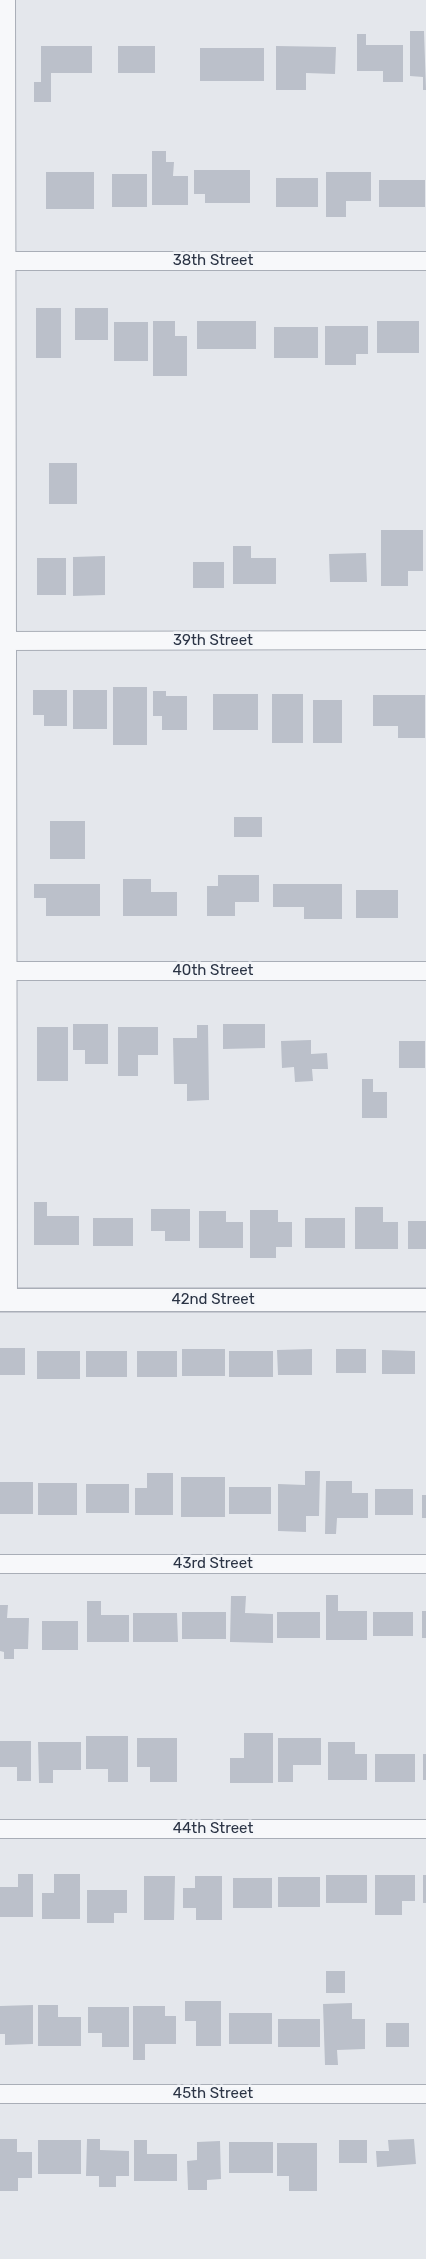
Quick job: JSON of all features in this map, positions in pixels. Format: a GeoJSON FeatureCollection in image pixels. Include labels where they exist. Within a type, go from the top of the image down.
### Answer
{"type":"FeatureCollection","features":[{"type":"Feature","properties":{"kind":"street"},"geometry":{"type":"LineString","coordinates":[[4,1300],[3,261],[6,0]]}},
{"type":"Feature","properties":{"kind":"street","name":"38th Street"},"geometry":{"type":"LineString","coordinates":[[3,261],[426,261]]}},
{"type":"Feature","properties":{"kind":"street","name":"39th Street"},"geometry":{"type":"LineString","coordinates":[[3,641],[426,640]]}},
{"type":"Feature","properties":{"kind":"street","name":"40th Street"},"geometry":{"type":"LineString","coordinates":[[4,971],[426,971]]}},
{"type":"Feature","properties":{"kind":"street","name":"42nd Street"},"geometry":{"type":"LineString","coordinates":[[4,1300],[426,1300]]}},
{"type":"Feature","properties":{"kind":"street","name":"43rd Street"},"geometry":{"type":"LineString","coordinates":[[0,1564],[426,1564]]}},
{"type":"Feature","properties":{"kind":"street","name":"44th Street"},"geometry":{"type":"LineString","coordinates":[[0,1829],[426,1829]]}},
{"type":"Feature","properties":{"kind":"street","name":"45th Street"},"geometry":{"type":"LineString","coordinates":[[0,2094],[426,2094]]}},
{"type":"Feature","properties":{"kind":"building"},"geometry":{"type":"Polygon","coordinates":[[[410,31],[424,31],[426,90],[423,90],[423,77],[410,76],[410,31]]]}},
{"type":"Feature","properties":{"kind":"building"},"geometry":{"type":"Polygon","coordinates":[[[357,34],[366,34],[366,45],[403,45],[403,82],[383,82],[383,71],[357,71],[357,34]]]}},
{"type":"Feature","properties":{"kind":"building"},"geometry":{"type":"Polygon","coordinates":[[[41,46],[92,46],[92,73],[51,73],[51,102],[34,102],[34,82],[41,82],[41,46]]]}},
{"type":"Feature","properties":{"kind":"building"},"geometry":{"type":"Polygon","coordinates":[[[118,46],[155,46],[155,73],[118,73],[118,46]]]}},
{"type":"Feature","properties":{"kind":"building"},"geometry":{"type":"Polygon","coordinates":[[[276,46],[336,47],[335,74],[306,73],[306,90],[276,90],[276,46]]]}},
{"type":"Feature","properties":{"kind":"building"},"geometry":{"type":"Polygon","coordinates":[[[200,48],[264,48],[264,81],[200,81],[200,48]]]}},
{"type":"Feature","properties":{"kind":"building"},"geometry":{"type":"Polygon","coordinates":[[[152,151],[166,151],[166,162],[174,162],[173,176],[188,176],[188,205],[152,205],[152,151]]]}},
{"type":"Feature","properties":{"kind":"building"},"geometry":{"type":"Polygon","coordinates":[[[194,170],[250,170],[250,203],[205,203],[205,194],[194,194],[194,170]]]}},
{"type":"Feature","properties":{"kind":"building"},"geometry":{"type":"Polygon","coordinates":[[[46,172],[94,172],[94,209],[46,209],[46,172]]]}},
{"type":"Feature","properties":{"kind":"building"},"geometry":{"type":"Polygon","coordinates":[[[326,172],[371,172],[371,201],[346,201],[346,217],[326,217],[326,172]]]}},
{"type":"Feature","properties":{"kind":"building"},"geometry":{"type":"Polygon","coordinates":[[[112,174],[147,174],[147,207],[112,207],[112,174]]]}},
{"type":"Feature","properties":{"kind":"building"},"geometry":{"type":"Polygon","coordinates":[[[276,178],[318,178],[318,207],[276,207],[276,178]]]}},
{"type":"Feature","properties":{"kind":"building"},"geometry":{"type":"Polygon","coordinates":[[[379,180],[425,180],[425,207],[379,207],[379,180]]]}},
{"type":"Feature","properties":{"kind":"building"},"geometry":{"type":"Polygon","coordinates":[[[36,308],[61,308],[61,358],[36,358],[36,308]]]}},
{"type":"Feature","properties":{"kind":"building"},"geometry":{"type":"Polygon","coordinates":[[[75,308],[108,308],[108,340],[75,340],[75,308]]]}},
{"type":"Feature","properties":{"kind":"building"},"geometry":{"type":"Polygon","coordinates":[[[153,321],[175,321],[175,336],[187,336],[187,376],[153,376],[153,321]]]}},
{"type":"Feature","properties":{"kind":"building"},"geometry":{"type":"Polygon","coordinates":[[[197,321],[256,321],[256,349],[197,349],[197,321]]]}},
{"type":"Feature","properties":{"kind":"building"},"geometry":{"type":"Polygon","coordinates":[[[377,321],[419,321],[419,353],[377,353],[377,321]]]}},
{"type":"Feature","properties":{"kind":"building"},"geometry":{"type":"Polygon","coordinates":[[[114,322],[148,322],[148,361],[114,361],[114,322]]]}},
{"type":"Feature","properties":{"kind":"building"},"geometry":{"type":"Polygon","coordinates":[[[325,326],[368,326],[368,354],[356,354],[356,365],[325,365],[325,326]]]}},
{"type":"Feature","properties":{"kind":"building"},"geometry":{"type":"Polygon","coordinates":[[[274,327],[318,327],[318,358],[274,358],[274,327]]]}},
{"type":"Feature","properties":{"kind":"building"},"geometry":{"type":"Polygon","coordinates":[[[49,463],[77,463],[77,504],[49,504],[49,463]]]}},
{"type":"Feature","properties":{"kind":"building"},"geometry":{"type":"Polygon","coordinates":[[[381,530],[423,530],[423,571],[408,571],[408,586],[381,586],[381,530]]]}},
{"type":"Feature","properties":{"kind":"building"},"geometry":{"type":"Polygon","coordinates":[[[233,546],[251,546],[251,558],[276,558],[276,584],[233,584],[233,546]]]}},
{"type":"Feature","properties":{"kind":"building"},"geometry":{"type":"Polygon","coordinates":[[[366,553],[367,582],[330,582],[329,554],[366,553]]]}},
{"type":"Feature","properties":{"kind":"building"},"geometry":{"type":"Polygon","coordinates":[[[105,556],[105,595],[73,596],[73,557],[105,556]]]}},
{"type":"Feature","properties":{"kind":"building"},"geometry":{"type":"Polygon","coordinates":[[[37,558],[66,558],[66,595],[37,595],[37,558]]]}},
{"type":"Feature","properties":{"kind":"building"},"geometry":{"type":"Polygon","coordinates":[[[193,562],[224,562],[224,588],[193,588],[193,562]]]}},
{"type":"Feature","properties":{"kind":"building"},"geometry":{"type":"Polygon","coordinates":[[[113,687],[147,687],[147,745],[113,745],[113,687]]]}},
{"type":"Feature","properties":{"kind":"building"},"geometry":{"type":"Polygon","coordinates":[[[33,690],[67,690],[67,726],[44,726],[44,715],[33,715],[33,690]]]}},
{"type":"Feature","properties":{"kind":"building"},"geometry":{"type":"Polygon","coordinates":[[[73,690],[107,690],[107,729],[73,729],[73,690]]]}},
{"type":"Feature","properties":{"kind":"building"},"geometry":{"type":"Polygon","coordinates":[[[153,691],[166,691],[166,696],[187,696],[187,730],[162,730],[162,716],[153,716],[153,691]]]}},
{"type":"Feature","properties":{"kind":"building"},"geometry":{"type":"Polygon","coordinates":[[[213,694],[258,694],[258,730],[213,730],[213,694]]]}},
{"type":"Feature","properties":{"kind":"building"},"geometry":{"type":"Polygon","coordinates":[[[272,694],[303,694],[303,743],[272,743],[272,694]]]}},
{"type":"Feature","properties":{"kind":"building"},"geometry":{"type":"Polygon","coordinates":[[[373,695],[425,695],[425,738],[398,738],[398,726],[373,726],[373,695]]]}},
{"type":"Feature","properties":{"kind":"building"},"geometry":{"type":"Polygon","coordinates":[[[313,700],[342,700],[342,743],[313,743],[313,700]]]}},
{"type":"Feature","properties":{"kind":"building"},"geometry":{"type":"Polygon","coordinates":[[[234,817],[262,817],[262,837],[234,837],[234,817]]]}},
{"type":"Feature","properties":{"kind":"building"},"geometry":{"type":"Polygon","coordinates":[[[50,821],[85,821],[85,859],[50,859],[50,821]]]}},
{"type":"Feature","properties":{"kind":"building"},"geometry":{"type":"Polygon","coordinates":[[[218,875],[259,875],[259,902],[235,902],[235,916],[207,916],[207,886],[218,886],[218,875]]]}},
{"type":"Feature","properties":{"kind":"building"},"geometry":{"type":"Polygon","coordinates":[[[123,879],[151,879],[151,892],[177,892],[177,916],[123,916],[123,879]]]}},
{"type":"Feature","properties":{"kind":"building"},"geometry":{"type":"Polygon","coordinates":[[[34,884],[100,884],[100,916],[46,916],[46,898],[34,898],[34,884]]]}},
{"type":"Feature","properties":{"kind":"building"},"geometry":{"type":"Polygon","coordinates":[[[273,884],[342,884],[342,919],[304,919],[304,907],[273,907],[273,884]]]}},
{"type":"Feature","properties":{"kind":"building"},"geometry":{"type":"Polygon","coordinates":[[[356,890],[398,890],[398,918],[356,918],[356,890]]]}},
{"type":"Feature","properties":{"kind":"building"},"geometry":{"type":"Polygon","coordinates":[[[73,1024],[108,1024],[108,1064],[85,1064],[85,1050],[73,1050],[73,1024]]]}},
{"type":"Feature","properties":{"kind":"building"},"geometry":{"type":"Polygon","coordinates":[[[223,1024],[265,1024],[265,1048],[223,1049],[223,1024]]]}},
{"type":"Feature","properties":{"kind":"building"},"geometry":{"type":"Polygon","coordinates":[[[197,1025],[208,1025],[209,1100],[187,1101],[187,1084],[174,1084],[173,1038],[197,1038],[197,1025]]]}},
{"type":"Feature","properties":{"kind":"building"},"geometry":{"type":"Polygon","coordinates":[[[37,1027],[68,1027],[68,1081],[37,1081],[37,1027]]]}},
{"type":"Feature","properties":{"kind":"building"},"geometry":{"type":"Polygon","coordinates":[[[118,1027],[158,1027],[158,1055],[138,1055],[138,1076],[118,1076],[118,1027]]]}},
{"type":"Feature","properties":{"kind":"building"},"geometry":{"type":"Polygon","coordinates":[[[311,1040],[311,1054],[327,1053],[328,1069],[312,1069],[313,1081],[295,1082],[294,1067],[282,1068],[281,1041],[311,1040]]]}},
{"type":"Feature","properties":{"kind":"building"},"geometry":{"type":"Polygon","coordinates":[[[399,1041],[425,1041],[425,1068],[399,1068],[399,1041]]]}},
{"type":"Feature","properties":{"kind":"building"},"geometry":{"type":"Polygon","coordinates":[[[362,1079],[373,1079],[373,1092],[387,1092],[387,1118],[362,1118],[362,1079]]]}},
{"type":"Feature","properties":{"kind":"building"},"geometry":{"type":"Polygon","coordinates":[[[34,1202],[47,1202],[47,1216],[79,1216],[79,1245],[34,1245],[34,1202]]]}},
{"type":"Feature","properties":{"kind":"building"},"geometry":{"type":"Polygon","coordinates":[[[355,1207],[383,1207],[383,1222],[398,1222],[398,1249],[355,1249],[355,1207]]]}},
{"type":"Feature","properties":{"kind":"building"},"geometry":{"type":"Polygon","coordinates":[[[151,1209],[190,1209],[190,1241],[165,1241],[165,1231],[151,1231],[151,1209]]]}},
{"type":"Feature","properties":{"kind":"building"},"geometry":{"type":"Polygon","coordinates":[[[250,1210],[278,1210],[278,1222],[292,1222],[292,1247],[276,1247],[276,1258],[250,1258],[250,1210]]]}},
{"type":"Feature","properties":{"kind":"building"},"geometry":{"type":"Polygon","coordinates":[[[199,1211],[226,1211],[226,1222],[243,1222],[243,1248],[199,1248],[199,1211]]]}},
{"type":"Feature","properties":{"kind":"building"},"geometry":{"type":"Polygon","coordinates":[[[93,1218],[133,1218],[133,1246],[93,1246],[93,1218]]]}},
{"type":"Feature","properties":{"kind":"building"},"geometry":{"type":"Polygon","coordinates":[[[305,1218],[345,1218],[345,1248],[305,1248],[305,1218]]]}},
{"type":"Feature","properties":{"kind":"building"},"geometry":{"type":"Polygon","coordinates":[[[408,1221],[426,1221],[426,1249],[408,1249],[408,1221]]]}},
{"type":"Feature","properties":{"kind":"building"},"geometry":{"type":"Polygon","coordinates":[[[0,1348],[25,1348],[25,1375],[0,1375],[0,1348]]]}},
{"type":"Feature","properties":{"kind":"building"},"geometry":{"type":"Polygon","coordinates":[[[182,1349],[225,1349],[225,1376],[182,1376],[182,1349]]]}},
{"type":"Feature","properties":{"kind":"building"},"geometry":{"type":"Polygon","coordinates":[[[312,1349],[312,1375],[278,1375],[277,1350],[312,1349]]]}},
{"type":"Feature","properties":{"kind":"building"},"geometry":{"type":"Polygon","coordinates":[[[336,1349],[366,1349],[366,1373],[336,1373],[336,1349]]]}},
{"type":"Feature","properties":{"kind":"building"},"geometry":{"type":"Polygon","coordinates":[[[382,1350],[415,1351],[415,1374],[382,1374],[382,1350]]]}},
{"type":"Feature","properties":{"kind":"building"},"geometry":{"type":"Polygon","coordinates":[[[37,1351],[80,1351],[80,1379],[37,1379],[37,1351]]]}},
{"type":"Feature","properties":{"kind":"building"},"geometry":{"type":"Polygon","coordinates":[[[86,1351],[127,1351],[127,1377],[86,1377],[86,1351]]]}},
{"type":"Feature","properties":{"kind":"building"},"geometry":{"type":"Polygon","coordinates":[[[137,1351],[177,1351],[177,1377],[137,1377],[137,1351]]]}},
{"type":"Feature","properties":{"kind":"building"},"geometry":{"type":"Polygon","coordinates":[[[229,1351],[273,1351],[273,1377],[229,1377],[229,1351]]]}},
{"type":"Feature","properties":{"kind":"building"},"geometry":{"type":"Polygon","coordinates":[[[305,1471],[320,1471],[319,1516],[306,1516],[306,1532],[278,1531],[278,1484],[305,1485],[305,1471]]]}},
{"type":"Feature","properties":{"kind":"building"},"geometry":{"type":"Polygon","coordinates":[[[147,1473],[173,1473],[173,1515],[135,1515],[135,1488],[147,1488],[147,1473]]]}},
{"type":"Feature","properties":{"kind":"building"},"geometry":{"type":"Polygon","coordinates":[[[181,1477],[225,1477],[225,1517],[181,1517],[181,1477]]]}},
{"type":"Feature","properties":{"kind":"building"},"geometry":{"type":"Polygon","coordinates":[[[326,1481],[352,1481],[352,1493],[368,1493],[368,1518],[337,1518],[336,1534],[325,1534],[326,1481]]]}},
{"type":"Feature","properties":{"kind":"building"},"geometry":{"type":"Polygon","coordinates":[[[0,1482],[33,1482],[33,1514],[0,1514],[0,1482]]]}},
{"type":"Feature","properties":{"kind":"building"},"geometry":{"type":"Polygon","coordinates":[[[38,1483],[77,1483],[77,1515],[38,1515],[38,1483]]]}},
{"type":"Feature","properties":{"kind":"building"},"geometry":{"type":"Polygon","coordinates":[[[86,1484],[129,1484],[129,1513],[86,1513],[86,1484]]]}},
{"type":"Feature","properties":{"kind":"building"},"geometry":{"type":"Polygon","coordinates":[[[229,1487],[271,1487],[271,1514],[229,1514],[229,1487]]]}},
{"type":"Feature","properties":{"kind":"building"},"geometry":{"type":"Polygon","coordinates":[[[375,1489],[413,1489],[413,1515],[375,1515],[375,1489]]]}},
{"type":"Feature","properties":{"kind":"building"},"geometry":{"type":"Polygon","coordinates":[[[422,1495],[426,1495],[426,1518],[422,1518],[422,1495]]]}},
{"type":"Feature","properties":{"kind":"building"},"geometry":{"type":"Polygon","coordinates":[[[326,1595],[338,1595],[338,1611],[367,1611],[367,1640],[326,1640],[326,1595]]]}},
{"type":"Feature","properties":{"kind":"building"},"geometry":{"type":"Polygon","coordinates":[[[231,1596],[246,1596],[245,1613],[273,1614],[273,1643],[230,1642],[231,1596]]]}},
{"type":"Feature","properties":{"kind":"building"},"geometry":{"type":"Polygon","coordinates":[[[87,1601],[101,1601],[101,1615],[129,1615],[129,1642],[87,1642],[87,1601]]]}},
{"type":"Feature","properties":{"kind":"building"},"geometry":{"type":"Polygon","coordinates":[[[0,1605],[8,1605],[7,1618],[29,1618],[28,1649],[14,1649],[14,1659],[4,1659],[4,1652],[0,1651],[0,1605]]]}},
{"type":"Feature","properties":{"kind":"building"},"geometry":{"type":"Polygon","coordinates":[[[422,1611],[426,1611],[426,1638],[422,1638],[422,1611]]]}},
{"type":"Feature","properties":{"kind":"building"},"geometry":{"type":"Polygon","coordinates":[[[182,1612],[226,1612],[226,1639],[182,1639],[182,1612]]]}},
{"type":"Feature","properties":{"kind":"building"},"geometry":{"type":"Polygon","coordinates":[[[277,1612],[320,1612],[320,1638],[277,1638],[277,1612]]]}},
{"type":"Feature","properties":{"kind":"building"},"geometry":{"type":"Polygon","coordinates":[[[373,1612],[413,1612],[413,1636],[373,1636],[373,1612]]]}},
{"type":"Feature","properties":{"kind":"building"},"geometry":{"type":"Polygon","coordinates":[[[133,1613],[177,1613],[178,1642],[133,1642],[133,1613]]]}},
{"type":"Feature","properties":{"kind":"building"},"geometry":{"type":"Polygon","coordinates":[[[42,1621],[78,1621],[78,1650],[42,1650],[42,1621]]]}},
{"type":"Feature","properties":{"kind":"building"},"geometry":{"type":"Polygon","coordinates":[[[244,1733],[273,1733],[273,1783],[230,1783],[230,1758],[244,1758],[244,1733]]]}},
{"type":"Feature","properties":{"kind":"building"},"geometry":{"type":"Polygon","coordinates":[[[86,1736],[128,1736],[128,1782],[108,1782],[108,1769],[86,1769],[86,1736]]]}},
{"type":"Feature","properties":{"kind":"building"},"geometry":{"type":"Polygon","coordinates":[[[137,1738],[177,1738],[177,1782],[150,1782],[150,1767],[137,1767],[137,1738]]]}},
{"type":"Feature","properties":{"kind":"building"},"geometry":{"type":"Polygon","coordinates":[[[278,1738],[321,1738],[321,1765],[293,1765],[293,1782],[278,1782],[278,1738]]]}},
{"type":"Feature","properties":{"kind":"building"},"geometry":{"type":"Polygon","coordinates":[[[0,1741],[31,1741],[31,1781],[17,1781],[17,1767],[0,1767],[0,1741]]]}},
{"type":"Feature","properties":{"kind":"building"},"geometry":{"type":"Polygon","coordinates":[[[38,1742],[81,1742],[81,1770],[53,1770],[53,1783],[39,1783],[38,1742]]]}},
{"type":"Feature","properties":{"kind":"building"},"geometry":{"type":"Polygon","coordinates":[[[328,1742],[355,1742],[355,1754],[367,1754],[367,1780],[328,1780],[328,1742]]]}},
{"type":"Feature","properties":{"kind":"building"},"geometry":{"type":"Polygon","coordinates":[[[375,1754],[415,1754],[415,1782],[375,1782],[375,1754]]]}},
{"type":"Feature","properties":{"kind":"building"},"geometry":{"type":"Polygon","coordinates":[[[423,1754],[426,1754],[426,1780],[423,1780],[423,1754]]]}},
{"type":"Feature","properties":{"kind":"building"},"geometry":{"type":"Polygon","coordinates":[[[18,1874],[33,1874],[33,1917],[0,1917],[0,1887],[18,1887],[18,1874]]]}},
{"type":"Feature","properties":{"kind":"building"},"geometry":{"type":"Polygon","coordinates":[[[54,1874],[80,1874],[80,1919],[42,1919],[42,1893],[54,1893],[54,1874]]]}},
{"type":"Feature","properties":{"kind":"building"},"geometry":{"type":"Polygon","coordinates":[[[326,1875],[367,1875],[367,1903],[326,1903],[326,1875]]]}},
{"type":"Feature","properties":{"kind":"building"},"geometry":{"type":"Polygon","coordinates":[[[375,1875],[415,1875],[415,1901],[402,1901],[402,1915],[375,1915],[375,1875]]]}},
{"type":"Feature","properties":{"kind":"building"},"geometry":{"type":"Polygon","coordinates":[[[423,1875],[426,1875],[426,1903],[423,1903],[423,1875]]]}},
{"type":"Feature","properties":{"kind":"building"},"geometry":{"type":"Polygon","coordinates":[[[144,1876],[175,1876],[174,1920],[144,1920],[144,1876]]]}},
{"type":"Feature","properties":{"kind":"building"},"geometry":{"type":"Polygon","coordinates":[[[195,1876],[222,1876],[222,1920],[196,1920],[196,1908],[183,1908],[183,1888],[195,1888],[195,1876]]]}},
{"type":"Feature","properties":{"kind":"building"},"geometry":{"type":"Polygon","coordinates":[[[278,1877],[320,1877],[320,1907],[278,1907],[278,1877]]]}},
{"type":"Feature","properties":{"kind":"building"},"geometry":{"type":"Polygon","coordinates":[[[233,1878],[272,1878],[272,1908],[233,1908],[233,1878]]]}},
{"type":"Feature","properties":{"kind":"building"},"geometry":{"type":"Polygon","coordinates":[[[87,1890],[127,1890],[127,1913],[114,1913],[114,1923],[87,1923],[87,1890]]]}},
{"type":"Feature","properties":{"kind":"building"},"geometry":{"type":"Polygon","coordinates":[[[326,1971],[345,1971],[345,1993],[326,1993],[326,1971]]]}},
{"type":"Feature","properties":{"kind":"building"},"geometry":{"type":"Polygon","coordinates":[[[185,2001],[221,2001],[221,2046],[196,2046],[196,2021],[185,2021],[185,2001]]]}},
{"type":"Feature","properties":{"kind":"building"},"geometry":{"type":"Polygon","coordinates":[[[352,2003],[352,2019],[365,2019],[365,2049],[337,2050],[338,2065],[325,2065],[323,2004],[352,2003]]]}},
{"type":"Feature","properties":{"kind":"building"},"geometry":{"type":"Polygon","coordinates":[[[33,2005],[33,2044],[5,2045],[5,2034],[0,2034],[0,2006],[33,2005]]]}},
{"type":"Feature","properties":{"kind":"building"},"geometry":{"type":"Polygon","coordinates":[[[38,2005],[58,2005],[58,2017],[81,2017],[81,2046],[38,2046],[38,2005]]]}},
{"type":"Feature","properties":{"kind":"building"},"geometry":{"type":"Polygon","coordinates":[[[133,2006],[165,2006],[165,2016],[176,2016],[176,2044],[145,2044],[145,2060],[133,2060],[133,2006]]]}},
{"type":"Feature","properties":{"kind":"building"},"geometry":{"type":"Polygon","coordinates":[[[88,2007],[129,2007],[129,2047],[102,2047],[102,2033],[88,2033],[88,2007]]]}},
{"type":"Feature","properties":{"kind":"building"},"geometry":{"type":"Polygon","coordinates":[[[229,2013],[272,2013],[272,2044],[229,2044],[229,2013]]]}},
{"type":"Feature","properties":{"kind":"building"},"geometry":{"type":"Polygon","coordinates":[[[278,2019],[320,2019],[320,2047],[278,2047],[278,2019]]]}},
{"type":"Feature","properties":{"kind":"building"},"geometry":{"type":"Polygon","coordinates":[[[386,2023],[409,2023],[409,2047],[386,2047],[386,2023]]]}},
{"type":"Feature","properties":{"kind":"building"},"geometry":{"type":"Polygon","coordinates":[[[0,2139],[17,2139],[17,2152],[32,2152],[32,2178],[18,2178],[18,2191],[0,2191],[0,2139]]]}},
{"type":"Feature","properties":{"kind":"building"},"geometry":{"type":"Polygon","coordinates":[[[87,2139],[100,2139],[100,2150],[129,2151],[129,2176],[116,2176],[116,2187],[99,2187],[99,2176],[86,2176],[87,2139]]]}},
{"type":"Feature","properties":{"kind":"building"},"geometry":{"type":"Polygon","coordinates":[[[414,2139],[416,2164],[377,2167],[376,2151],[389,2151],[388,2140],[414,2139]]]}},
{"type":"Feature","properties":{"kind":"building"},"geometry":{"type":"Polygon","coordinates":[[[38,2140],[81,2140],[81,2174],[38,2174],[38,2140]]]}},
{"type":"Feature","properties":{"kind":"building"},"geometry":{"type":"Polygon","coordinates":[[[134,2140],[147,2140],[147,2154],[177,2154],[177,2181],[134,2181],[134,2140]]]}},
{"type":"Feature","properties":{"kind":"building"},"geometry":{"type":"Polygon","coordinates":[[[339,2140],[367,2140],[367,2163],[339,2163],[339,2140]]]}},
{"type":"Feature","properties":{"kind":"building"},"geometry":{"type":"Polygon","coordinates":[[[220,2141],[221,2179],[207,2180],[207,2190],[188,2190],[187,2161],[197,2160],[197,2142],[220,2141]]]}},
{"type":"Feature","properties":{"kind":"building"},"geometry":{"type":"Polygon","coordinates":[[[229,2142],[273,2142],[273,2173],[229,2173],[229,2142]]]}},
{"type":"Feature","properties":{"kind":"building"},"geometry":{"type":"Polygon","coordinates":[[[277,2143],[317,2143],[317,2191],[289,2191],[289,2176],[277,2176],[277,2143]]]}}]}
